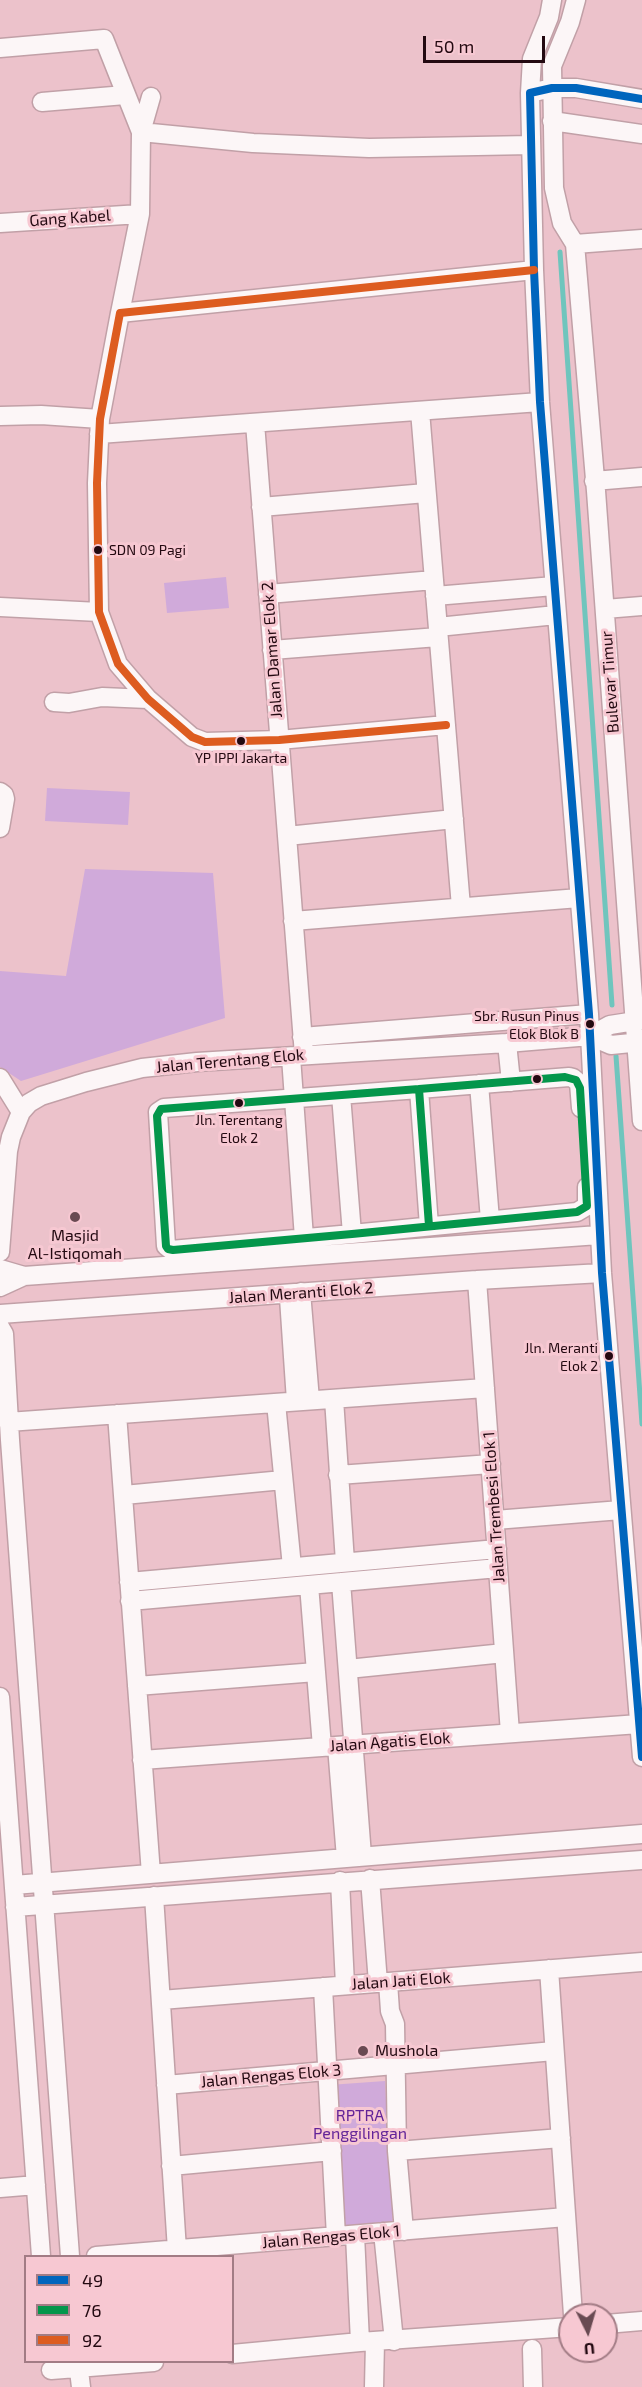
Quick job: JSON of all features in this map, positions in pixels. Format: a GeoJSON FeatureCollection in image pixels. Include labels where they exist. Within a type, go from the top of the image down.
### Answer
{"type":"FeatureCollection","features":[{"type":"Feature","properties":{"kind":"street"},"geometry":{"type":"LineString","coordinates":[[552,0],[549,17],[532,59],[530,93],[540,402],[589,1014],[599,1235],[642,1757]]}},
{"type":"Feature","properties":{"kind":"street"},"geometry":{"type":"LineString","coordinates":[[576,0],[570,22],[552,66],[554,188],[562,223],[575,244],[642,239]]}},
{"type":"Feature","properties":{"kind":"street"},"geometry":{"type":"LineString","coordinates":[[0,48],[104,39],[141,132]]}},
{"type":"Feature","properties":{"kind":"street"},"geometry":{"type":"LineString","coordinates":[[530,93],[552,88],[576,88],[642,99]]}},
{"type":"Feature","properties":{"kind":"street"},"geometry":{"type":"LineString","coordinates":[[42,102],[125,95]]}},
{"type":"Feature","properties":{"kind":"street"},"geometry":{"type":"LineString","coordinates":[[151,97],[141,132],[140,214],[99,427],[97,483],[99,612],[118,664],[148,699],[192,737],[205,742],[279,740],[446,725]]}},
{"type":"Feature","properties":{"kind":"street"},"geometry":{"type":"LineString","coordinates":[[552,121],[642,134]]}},
{"type":"Feature","properties":{"kind":"street"},"geometry":{"type":"LineString","coordinates":[[141,132],[253,143],[346,147],[531,145]]}},
{"type":"Feature","properties":{"kind":"street","name":"Gang Kabel"},"geometry":{"type":"LineString","coordinates":[[0,223],[140,214]]}},
{"type":"Feature","properties":{"kind":"street","name":"Bulevar Timur"},"geometry":{"type":"LineString","coordinates":[[575,244],[638,1021],[642,1121]]}},
{"type":"Feature","properties":{"kind":"street"},"geometry":{"type":"LineString","coordinates":[[120,313],[534,270]]}},
{"type":"Feature","properties":{"kind":"street"},"geometry":{"type":"LineString","coordinates":[[0,416],[42,415],[99,427],[255,423],[540,402]]}},
{"type":"Feature","properties":{"kind":"street"},"geometry":{"type":"LineString","coordinates":[[420,411],[461,907]]}},
{"type":"Feature","properties":{"kind":"street","name":"Jalan Damar Elok 2"},"geometry":{"type":"LineString","coordinates":[[255,423],[293,921],[299,1050],[295,1099],[304,1238]]}},
{"type":"Feature","properties":{"kind":"street"},"geometry":{"type":"LineString","coordinates":[[594,481],[642,477]]}},
{"type":"Feature","properties":{"kind":"street"},"geometry":{"type":"LineString","coordinates":[[261,507],[426,493]]}},
{"type":"Feature","properties":{"kind":"street"},"geometry":{"type":"LineString","coordinates":[[268,594],[554,586]]}},
{"type":"Feature","properties":{"kind":"street"},"geometry":{"type":"LineString","coordinates":[[605,609],[642,606]]}},
{"type":"Feature","properties":{"kind":"street"},"geometry":{"type":"LineString","coordinates":[[0,607],[99,612]]}},
{"type":"Feature","properties":{"kind":"street"},"geometry":{"type":"LineString","coordinates":[[272,650],[438,632],[556,615]]}},
{"type":"Feature","properties":{"kind":"street"},"geometry":{"type":"LineString","coordinates":[[54,702],[69,703],[102,697],[148,699]]}},
{"type":"Feature","properties":{"kind":"street"},"geometry":{"type":"LineString","coordinates":[[0,792],[6,799],[0,828]]}},
{"type":"Feature","properties":{"kind":"street"},"geometry":{"type":"LineString","coordinates":[[287,836],[454,819]]}},
{"type":"Feature","properties":{"kind":"street"},"geometry":{"type":"LineString","coordinates":[[293,921],[579,898]]}},
{"type":"Feature","properties":{"kind":"street","name":"Jalan Terentang Elok"},"geometry":{"type":"LineString","coordinates":[[21,1112],[29,1103],[41,1096],[142,1068],[589,1014]]}},
{"type":"Feature","properties":{"kind":"street"},"geometry":{"type":"LineString","coordinates":[[590,1036],[610,1025],[638,1021]]}},
{"type":"Feature","properties":{"kind":"street"},"geometry":{"type":"LineString","coordinates":[[590,1036],[611,1046],[639,1042]]}},
{"type":"Feature","properties":{"kind":"street","name":"Jalan Terentang Elok"},"geometry":{"type":"LineString","coordinates":[[299,1050],[507,1043],[590,1036]]}},
{"type":"Feature","properties":{"kind":"street"},"geometry":{"type":"LineString","coordinates":[[507,1043],[511,1082]]}},
{"type":"Feature","properties":{"kind":"street"},"geometry":{"type":"LineString","coordinates":[[569,1077],[579,1083],[588,1203],[585,1209],[577,1212],[352,1234],[173,1250],[167,1248],[157,1116],[159,1110],[479,1084],[569,1077]]}},
{"type":"Feature","properties":{"kind":"street"},"geometry":{"type":"LineString","coordinates":[[0,1078],[21,1112],[8,1150],[0,1249]]}},
{"type":"Feature","properties":{"kind":"street"},"geometry":{"type":"LineString","coordinates":[[479,1084],[490,1220]]}},
{"type":"Feature","properties":{"kind":"street"},"geometry":{"type":"LineString","coordinates":[[419,1089],[429,1226]]}},
{"type":"Feature","properties":{"kind":"street"},"geometry":{"type":"LineString","coordinates":[[341,1095],[352,1234]]}},
{"type":"Feature","properties":{"kind":"street"},"geometry":{"type":"LineString","coordinates":[[0,1269],[24,1276],[599,1235]]}},
{"type":"Feature","properties":{"kind":"street","name":"Jalan Meranti Elok 2"},"geometry":{"type":"LineString","coordinates":[[0,1314],[602,1273]]}},
{"type":"Feature","properties":{"kind":"street"},"geometry":{"type":"LineString","coordinates":[[0,1287],[24,1276]]}},
{"type":"Feature","properties":{"kind":"street","name":"Jalan Trembesi Elok 1"},"geometry":{"type":"LineString","coordinates":[[477,1280],[510,1733]]}},
{"type":"Feature","properties":{"kind":"street"},"geometry":{"type":"LineString","coordinates":[[295,1293],[303,1401]]}},
{"type":"Feature","properties":{"kind":"street"},"geometry":{"type":"LineString","coordinates":[[0,1327],[4,1334],[8,1422],[70,2255]]}},
{"type":"Feature","properties":{"kind":"street"},"geometry":{"type":"LineString","coordinates":[[8,1422],[485,1388]]}},
{"type":"Feature","properties":{"kind":"street"},"geometry":{"type":"LineString","coordinates":[[334,1399],[345,1563]]}},
{"type":"Feature","properties":{"kind":"street"},"geometry":{"type":"LineString","coordinates":[[276,1403],[292,1567]]}},
{"type":"Feature","properties":{"kind":"street"},"geometry":{"type":"LineString","coordinates":[[117,1414],[151,1874]]}},
{"type":"Feature","properties":{"kind":"street"},"geometry":{"type":"LineString","coordinates":[[338,1475],[490,1464]]}},
{"type":"Feature","properties":{"kind":"street"},"geometry":{"type":"LineString","coordinates":[[123,1495],[283,1480]]}},
{"type":"Feature","properties":{"kind":"street"},"geometry":{"type":"LineString","coordinates":[[495,1520],[621,1510]]}},
{"type":"Feature","properties":{"kind":"street"},"geometry":{"type":"LineString","coordinates":[[129,1582],[497,1549]]}},
{"type":"Feature","properties":{"kind":"street"},"geometry":{"type":"LineString","coordinates":[[130,1601],[498,1568]]}},
{"type":"Feature","properties":{"kind":"street"},"geometry":{"type":"LineString","coordinates":[[338,1746],[348,1669],[341,1582]]}},
{"type":"Feature","properties":{"kind":"street"},"geometry":{"type":"LineString","coordinates":[[309,1585],[316,1672],[338,1746],[354,1857],[355,1880],[345,1985]]}},
{"type":"Feature","properties":{"kind":"street"},"geometry":{"type":"LineString","coordinates":[[348,1669],[504,1653]]}},
{"type":"Feature","properties":{"kind":"street"},"geometry":{"type":"LineString","coordinates":[[137,1686],[316,1672]]}},
{"type":"Feature","properties":{"kind":"street"},"geometry":{"type":"LineString","coordinates":[[0,1697],[6,1854],[14,1885],[42,2255]]}},
{"type":"Feature","properties":{"kind":"street","name":"Jalan Agatis Elok"},"geometry":{"type":"LineString","coordinates":[[142,1760],[639,1724]]}},
{"type":"Feature","properties":{"kind":"street"},"geometry":{"type":"LineString","coordinates":[[14,1885],[642,1834]]}},
{"type":"Feature","properties":{"kind":"street"},"geometry":{"type":"LineString","coordinates":[[15,1906],[642,1860]]}},
{"type":"Feature","properties":{"kind":"street"},"geometry":{"type":"LineString","coordinates":[[355,1880],[395,2024],[397,2151],[404,2231]]}},
{"type":"Feature","properties":{"kind":"street"},"geometry":{"type":"LineString","coordinates":[[154,1896],[177,2250]]}},
{"type":"Feature","properties":{"kind":"street","name":"Jalan Jati Elok"},"geometry":{"type":"LineString","coordinates":[[161,2000],[642,1962]]}},
{"type":"Feature","properties":{"kind":"street"},"geometry":{"type":"LineString","coordinates":[[549,1969],[572,2303]]}},
{"type":"Feature","properties":{"kind":"street"},"geometry":{"type":"LineString","coordinates":[[323,1987],[336,2236]]}},
{"type":"Feature","properties":{"kind":"street","name":"Jalan Rengas Elok 3"},"geometry":{"type":"LineString","coordinates":[[166,2085],[554,2051]]}},
{"type":"Feature","properties":{"kind":"street"},"geometry":{"type":"LineString","coordinates":[[397,2151],[561,2138]]}},
{"type":"Feature","properties":{"kind":"street"},"geometry":{"type":"LineString","coordinates":[[171,2166],[332,2151]]}},
{"type":"Feature","properties":{"kind":"street"},"geometry":{"type":"LineString","coordinates":[[0,2188],[36,2185]]}},
{"type":"Feature","properties":{"kind":"street","name":"Jalan Rengas Elok 1"},"geometry":{"type":"LineString","coordinates":[[110,2255],[566,2217]]}},
{"type":"Feature","properties":{"kind":"street"},"geometry":{"type":"LineString","coordinates":[[383,2232],[394,2341]]}},
{"type":"Feature","properties":{"kind":"street"},"geometry":{"type":"LineString","coordinates":[[355,2235],[374,2387]]}},
{"type":"Feature","properties":{"kind":"street"},"geometry":{"type":"LineString","coordinates":[[618,2323],[642,2321]]}},
{"type":"Feature","properties":{"kind":"street"},"geometry":{"type":"LineString","coordinates":[[234,2354],[558,2327]]}},
{"type":"Feature","properties":{"kind":"street"},"geometry":{"type":"LineString","coordinates":[[532,2349],[533,2387]]}},
{"type":"Feature","properties":{"kind":"street"},"geometry":{"type":"LineString","coordinates":[[51,2372],[79,2365],[116,2363]]}},
{"type":"Feature","properties":{"kind":"street"},"geometry":{"type":"LineString","coordinates":[[79,2365],[81,2387]]}},
{"type":"Feature","properties":{"kind":"green space"},"geometry":{"type":"Polygon","coordinates":[[[226,577],[229,608],[167,613],[164,583],[226,577]]]}},
{"type":"Feature","properties":{"kind":"green space"},"geometry":{"type":"Polygon","coordinates":[[[47,788],[130,792],[128,825],[45,821],[47,788]]]}},
{"type":"Feature","properties":{"kind":"green space"},"geometry":{"type":"Polygon","coordinates":[[[85,869],[213,873],[225,1018],[21,1081],[0,1067],[0,971],[66,976],[85,869]]]}},
{"type":"Feature","properties":{"kind":"green space","name":"RPTRA Penggilingan"},"geometry":{"type":"Polygon","coordinates":[[[385,2081],[393,2228],[341,2234],[329,2085],[385,2081]]]}},
{"type":"Feature","properties":{"kind":"waterway"},"geometry":{"type":"LineString","coordinates":[[560,252],[612,1005]]}},
{"type":"Feature","properties":{"kind":"waterway"},"geometry":{"type":"LineString","coordinates":[[616,1056],[642,1424]]}},
{"type":"Feature","properties":{"kind":"transit line","name":"49"},"geometry":{"type":"LineString","coordinates":[[642,99],[576,88],[552,88],[530,93],[540,402],[589,1014],[602,1273],[642,1757]]}},
{"type":"Feature","properties":{"kind":"transit line","name":"92"},"geometry":{"type":"LineString","coordinates":[[446,725],[279,740],[205,742],[192,737],[148,699],[118,664],[99,612],[97,483],[100,419],[120,313],[534,270]]}},
{"type":"Feature","properties":{"kind":"transit line","name":"76"},"geometry":{"type":"LineString","coordinates":[[419,1089],[565,1077],[576,1080],[580,1088],[587,1206],[577,1212],[352,1234],[173,1250],[166,1246],[157,1116],[161,1109],[419,1089],[429,1226]]}},
{"type":"Feature","properties":{"kind":"place","name":"SDN 09 Pagi"},"geometry":{"type":"Point","coordinates":[98,550]}},
{"type":"Feature","properties":{"kind":"place","name":"YP IPPI Jakarta"},"geometry":{"type":"Point","coordinates":[241,741]}},
{"type":"Feature","properties":{"kind":"place","name":"Sbr. Rusun Pinus Elok Blok B"},"geometry":{"type":"Point","coordinates":[590,1024]}},
{"type":"Feature","properties":{"kind":"place","name":"Jln. Terentang Elok 2"},"geometry":{"type":"Point","coordinates":[239,1103]}},
{"type":"Feature","properties":{"kind":"place","name":"Masjid Al-Istiqomah"},"geometry":{"type":"Point","coordinates":[75,1217]}},
{"type":"Feature","properties":{"kind":"place","name":"Jln. Meranti Elok 2"},"geometry":{"type":"Point","coordinates":[609,1356]}},
{"type":"Feature","properties":{"kind":"place","name":"Mushola"},"geometry":{"type":"Point","coordinates":[363,2051]}}]}
